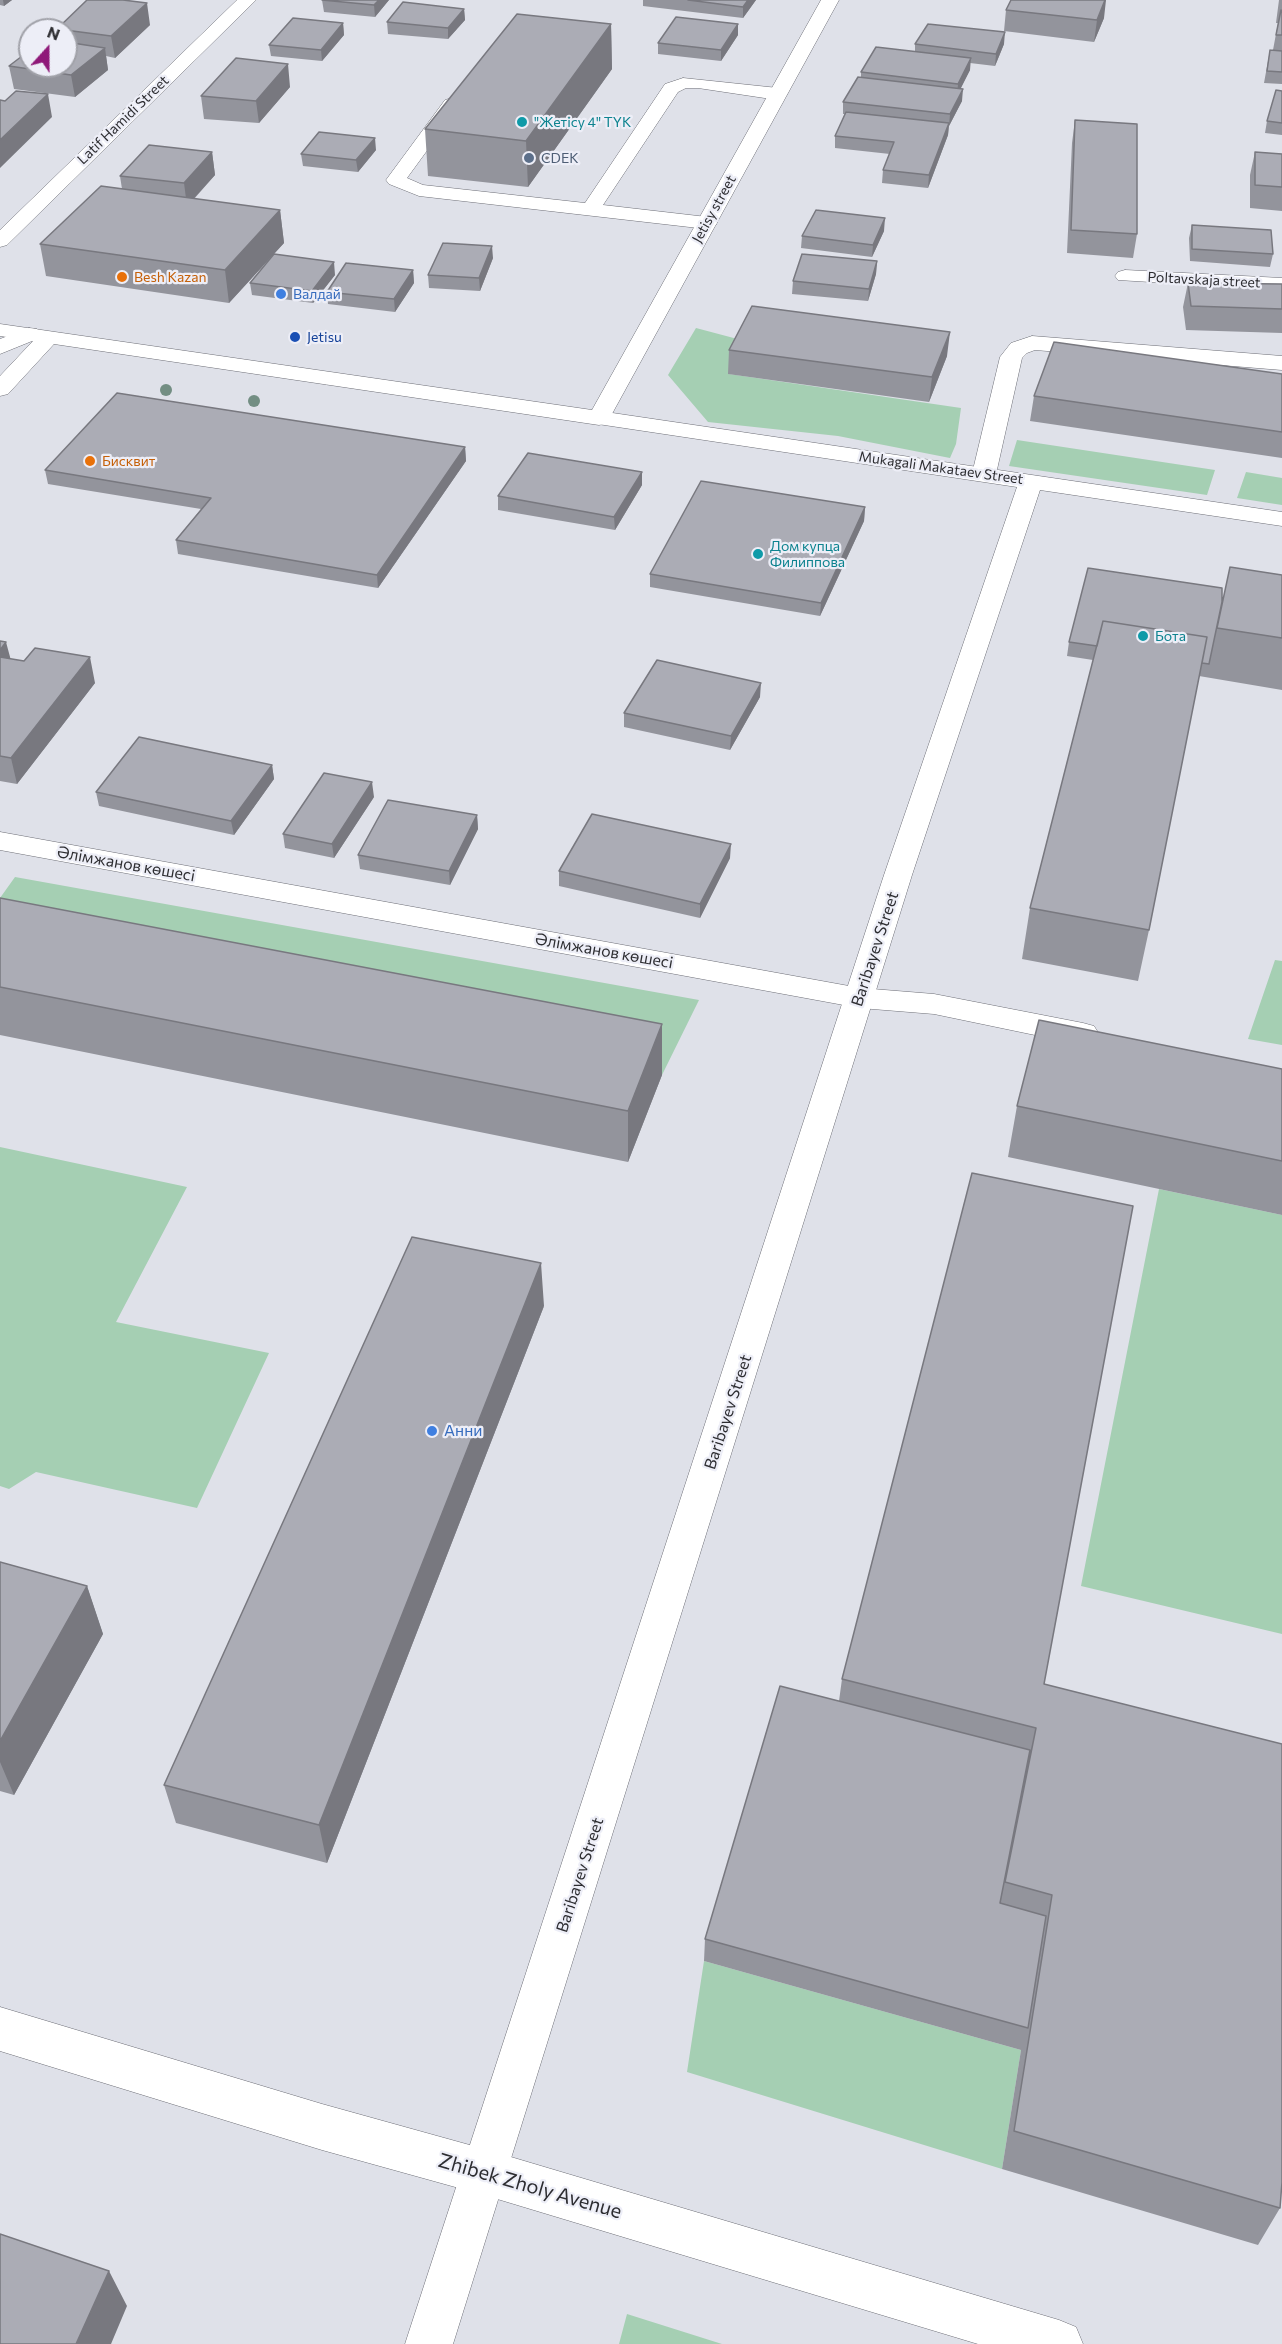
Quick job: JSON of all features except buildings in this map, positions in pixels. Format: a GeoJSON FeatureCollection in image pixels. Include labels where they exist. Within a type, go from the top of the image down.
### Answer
{"type":"FeatureCollection","features":[{"type":"Feature","properties":{"kind":"street","name":"Latif Hamidi Street"},"geometry":{"type":"LineString","coordinates":[[0,241],[247,0]]}},
{"type":"Feature","properties":{"kind":"street","name":"Jetisy street"},"geometry":{"type":"LineString","coordinates":[[599,418],[830,0]]}},
{"type":"Feature","properties":{"kind":"street"},"geometry":{"type":"LineString","coordinates":[[591,209],[671,88],[683,83],[698,83],[778,94]]}},
{"type":"Feature","properties":{"kind":"street"},"geometry":{"type":"LineString","coordinates":[[459,93],[396,180],[419,190],[707,223]]}},
{"type":"Feature","properties":{"kind":"street","name":"Poltavskaja street"},"geometry":{"type":"LineString","coordinates":[[1125,276],[1282,284]]}},
{"type":"Feature","properties":{"kind":"street","name":"Mukagali Makataev Street"},"geometry":{"type":"LineString","coordinates":[[0,330],[1282,519]]}},
{"type":"Feature","properties":{"kind":"street"},"geometry":{"type":"LineString","coordinates":[[0,347],[39,335]]}},
{"type":"Feature","properties":{"kind":"street"},"geometry":{"type":"LineString","coordinates":[[0,389],[39,335]]}},
{"type":"Feature","properties":{"kind":"street"},"geometry":{"type":"LineString","coordinates":[[984,474],[1011,357],[1020,348],[1032,343],[1282,363]]}},
{"type":"Feature","properties":{"kind":"street","name":"Baribayev Street"},"geometry":{"type":"LineString","coordinates":[[429,2344],[898,875],[1031,481]]}},
{"type":"Feature","properties":{"kind":"street","name":"Әлімжанов көшесі"},"geometry":{"type":"LineString","coordinates":[[0,841],[860,998],[934,1004],[1107,1039]]}},
{"type":"Feature","properties":{"kind":"street","name":"Zhibek Zholy Avenue"},"geometry":{"type":"LineString","coordinates":[[0,2029],[322,2127],[484,2172],[1059,2344]]}},
{"type":"Feature","properties":{"kind":"green space"},"geometry":{"type":"Polygon","coordinates":[[[696,328],[745,341],[729,374],[961,408],[956,444],[950,458],[838,436],[708,422],[668,375],[696,328]]]}},
{"type":"Feature","properties":{"kind":"green space"},"geometry":{"type":"Polygon","coordinates":[[[1017,440],[1215,470],[1207,495],[1009,466],[1017,440]]]}},
{"type":"Feature","properties":{"kind":"green space"},"geometry":{"type":"Polygon","coordinates":[[[1246,472],[1282,478],[1282,505],[1237,498],[1246,472]]]}},
{"type":"Feature","properties":{"kind":"green space"},"geometry":{"type":"Polygon","coordinates":[[[15,877],[699,1000],[662,1075],[0,946],[0,898],[15,877]]]}},
{"type":"Feature","properties":{"kind":"green space"},"geometry":{"type":"Polygon","coordinates":[[[1275,960],[1282,961],[1282,1045],[1248,1039],[1275,960]]]}},
{"type":"Feature","properties":{"kind":"green space"},"geometry":{"type":"Polygon","coordinates":[[[0,1147],[187,1187],[116,1322],[269,1353],[197,1508],[36,1472],[9,1489],[0,1486],[0,1147]]]}},
{"type":"Feature","properties":{"kind":"green space"},"geometry":{"type":"Polygon","coordinates":[[[1159,1189],[1282,1215],[1282,1634],[1081,1586],[1159,1189]]]}},
{"type":"Feature","properties":{"kind":"green space"},"geometry":{"type":"Polygon","coordinates":[[[704,1961],[1021,2050],[1002,2169],[687,2072],[704,1961]]]}},
{"type":"Feature","properties":{"kind":"green space"},"geometry":{"type":"Polygon","coordinates":[[[627,2314],[722,2344],[619,2344],[627,2314]]]}},
{"type":"Feature","properties":{"kind":"place","name":"\"Жетісу 4\" ТҮК"},"geometry":{"type":"Point","coordinates":[522,122]}},
{"type":"Feature","properties":{"kind":"place","name":"CDEK"},"geometry":{"type":"Point","coordinates":[529,158]}},
{"type":"Feature","properties":{"kind":"place","name":"Besh Kazan"},"geometry":{"type":"Point","coordinates":[122,277]}},
{"type":"Feature","properties":{"kind":"place","name":"Валдай"},"geometry":{"type":"Point","coordinates":[281,294]}},
{"type":"Feature","properties":{"kind":"place","name":"Jetisu"},"geometry":{"type":"Point","coordinates":[295,337]}},
{"type":"Feature","properties":{"kind":"place","name":"Бисквит"},"geometry":{"type":"Point","coordinates":[90,461]}},
{"type":"Feature","properties":{"kind":"place","name":"Дом купца Филиппова"},"geometry":{"type":"Point","coordinates":[758,554]}},
{"type":"Feature","properties":{"kind":"place","name":"Бота"},"geometry":{"type":"Point","coordinates":[1143,636]}},
{"type":"Feature","properties":{"kind":"place","name":"Анни"},"geometry":{"type":"Point","coordinates":[432,1431]}}]}
